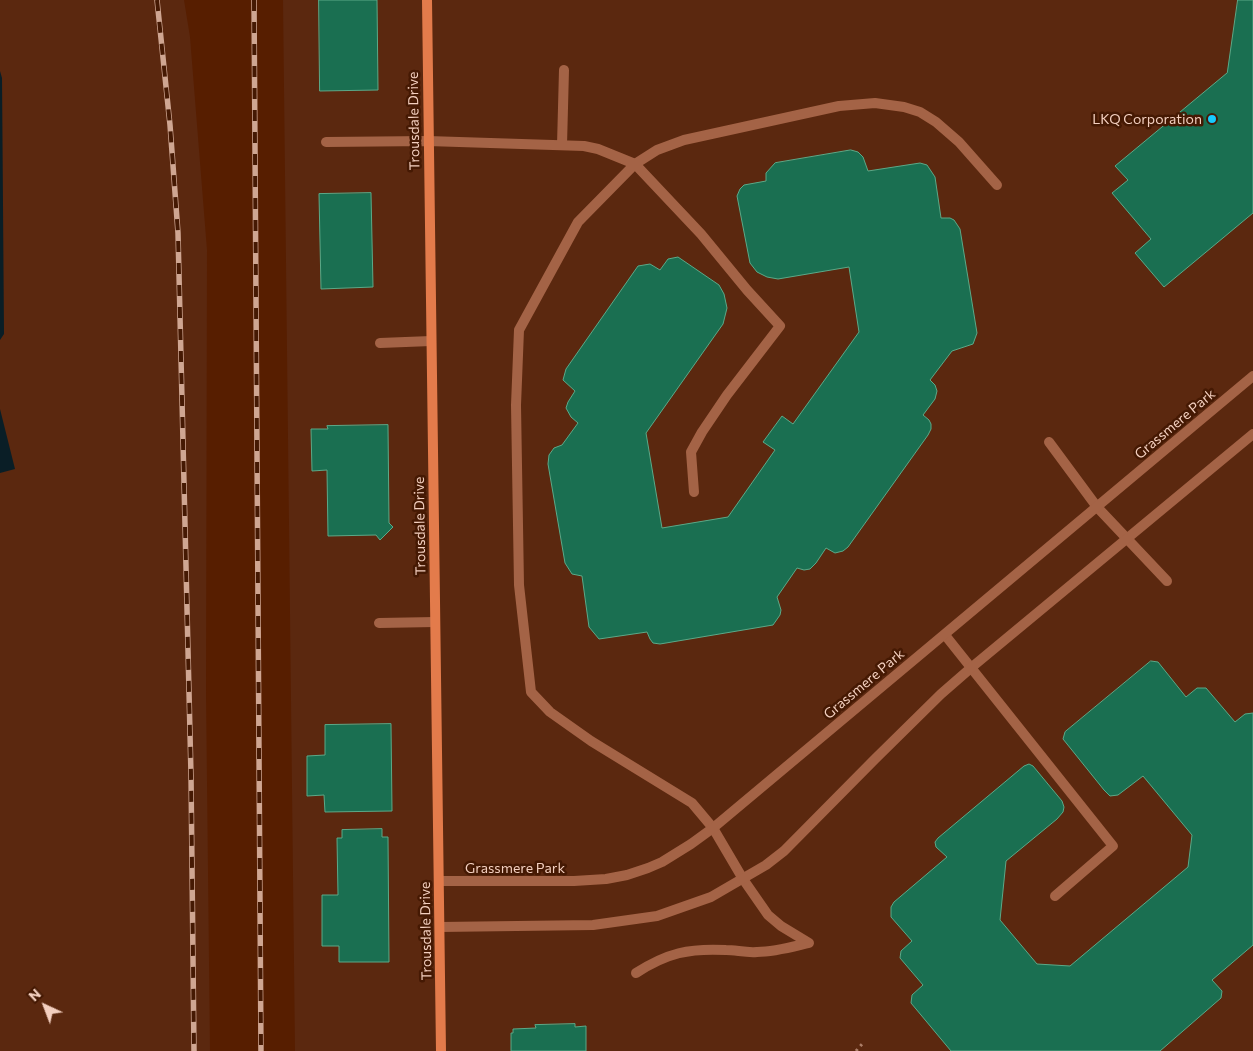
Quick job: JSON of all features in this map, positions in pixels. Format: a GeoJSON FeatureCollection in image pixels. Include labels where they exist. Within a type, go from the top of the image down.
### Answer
{"type":"FeatureCollection","features":[{"type":"Feature","properties":{"kind":"street","name":"Trousdale Drive"},"geometry":{"type":"LineString","coordinates":[[427,0],[441,1051]]}},
{"type":"Feature","properties":{"kind":"street"},"geometry":{"type":"LineString","coordinates":[[562,145],[564,70]]}},
{"type":"Feature","properties":{"kind":"street"},"geometry":{"type":"LineString","coordinates":[[636,973],[666,956],[685,951],[705,949],[758,952],[810,943],[781,926],[756,899],[713,828],[692,803],[591,741],[550,712],[531,692],[519,585],[516,405],[519,330],[578,222],[635,164],[657,150],[684,140],[839,106],[875,103],[904,107],[920,112],[936,122],[959,142],[997,185]]}},
{"type":"Feature","properties":{"kind":"street"},"geometry":{"type":"LineString","coordinates":[[326,142],[428,141],[584,146],[598,149],[635,164],[701,234],[746,290],[780,326],[727,395],[695,445],[692,452],[694,492]]}},
{"type":"Feature","properties":{"kind":"street"},"geometry":{"type":"LineString","coordinates":[[380,343],[431,341]]}},
{"type":"Feature","properties":{"kind":"street","name":"Grassmere Park"},"geometry":{"type":"LineString","coordinates":[[439,881],[574,882],[627,875],[662,862],[713,828],[1098,508],[1253,376]]}},
{"type":"Feature","properties":{"kind":"street"},"geometry":{"type":"LineString","coordinates":[[440,927],[593,925],[635,920],[657,916],[711,897],[743,879],[784,851],[941,694],[1253,434]]}},
{"type":"Feature","properties":{"kind":"street"},"geometry":{"type":"LineString","coordinates":[[1050,442],[1098,508],[1167,582]]}},
{"type":"Feature","properties":{"kind":"street"},"geometry":{"type":"LineString","coordinates":[[379,623],[435,622]]}},
{"type":"Feature","properties":{"kind":"street"},"geometry":{"type":"LineString","coordinates":[[945,635],[1113,846],[1055,896]]}},
{"type":"Feature","properties":{"kind":"path"},"geometry":{"type":"LineString","coordinates":[[856,1051],[863,1043]]}},
{"type":"Feature","properties":{"kind":"shaded area"},"geometry":{"type":"Polygon","coordinates":[[[0,0],[184,0],[190,37],[207,250],[206,692],[210,1051],[0,1051],[0,0]]]}},
{"type":"Feature","properties":{"kind":"shaded area"},"geometry":{"type":"Polygon","coordinates":[[[283,0],[1253,0],[1253,1051],[295,1051],[283,0]]]}},
{"type":"Feature","properties":{"kind":"water"},"geometry":{"type":"Polygon","coordinates":[[[0,71],[2,78],[4,334],[0,340],[0,71]]]}},
{"type":"Feature","properties":{"kind":"water"},"geometry":{"type":"Polygon","coordinates":[[[0,409],[15,469],[0,473],[0,409]]]}},
{"type":"Feature","properties":{"kind":"building"},"geometry":{"type":"Polygon","coordinates":[[[319,0],[377,0],[378,90],[320,91],[319,0]]]}},
{"type":"Feature","properties":{"kind":"building","name":"LKQ Corporation"},"geometry":{"type":"Polygon","coordinates":[[[1238,0],[1253,0],[1253,213],[1164,287],[1135,253],[1151,239],[1112,193],[1128,180],[1115,166],[1227,73],[1238,0]]]}},
{"type":"Feature","properties":{"kind":"building"},"geometry":{"type":"Polygon","coordinates":[[[851,150],[858,152],[863,157],[868,171],[920,163],[927,165],[935,177],[941,218],[954,220],[960,229],[977,333],[973,344],[952,351],[930,380],[935,385],[937,391],[935,399],[923,415],[931,424],[928,435],[848,547],[843,551],[835,553],[826,548],[810,569],[797,568],[777,597],[781,610],[773,625],[660,644],[653,643],[647,632],[599,639],[589,627],[582,576],[572,574],[565,563],[548,464],[549,455],[554,448],[562,445],[578,423],[571,417],[566,408],[575,391],[563,380],[566,369],[638,266],[650,264],[660,270],[668,259],[678,257],[719,285],[724,294],[727,308],[723,324],[646,433],[662,528],[728,517],[775,450],[763,442],[782,416],[793,424],[859,332],[849,267],[778,279],[767,277],[757,272],[750,263],[737,196],[744,185],[766,181],[766,173],[775,163],[851,150]]]}},
{"type":"Feature","properties":{"kind":"building"},"geometry":{"type":"Polygon","coordinates":[[[371,193],[373,287],[321,289],[319,194],[371,193]]]}},
{"type":"Feature","properties":{"kind":"building"},"geometry":{"type":"Polygon","coordinates":[[[388,425],[389,523],[393,527],[380,540],[376,535],[328,536],[327,470],[312,471],[311,429],[328,429],[327,426],[388,425]]]}},
{"type":"Feature","properties":{"kind":"building"},"geometry":{"type":"Polygon","coordinates":[[[1151,661],[1158,662],[1186,697],[1197,688],[1206,688],[1235,722],[1245,714],[1253,713],[1253,945],[1212,980],[1222,991],[1221,998],[1160,1051],[951,1051],[911,1003],[912,995],[923,985],[900,958],[901,951],[912,941],[891,917],[891,907],[894,902],[947,857],[936,847],[935,842],[938,838],[1024,766],[1029,764],[1033,766],[1062,801],[1064,807],[1063,812],[1057,819],[1006,861],[1000,920],[1037,964],[1070,966],[1188,867],[1192,835],[1143,776],[1118,795],[1110,796],[1063,739],[1065,732],[1151,661]]]}},
{"type":"Feature","properties":{"kind":"building"},"geometry":{"type":"Polygon","coordinates":[[[391,724],[392,811],[325,812],[324,795],[307,796],[307,756],[325,755],[325,725],[391,724]]]}},
{"type":"Feature","properties":{"kind":"building"},"geometry":{"type":"Polygon","coordinates":[[[382,829],[382,837],[388,837],[389,962],[339,962],[339,946],[322,946],[322,895],[338,895],[337,838],[342,838],[342,830],[382,829]]]}},
{"type":"Feature","properties":{"kind":"building"},"geometry":{"type":"Polygon","coordinates":[[[575,1024],[575,1027],[586,1026],[586,1051],[511,1051],[511,1033],[513,1033],[513,1029],[536,1028],[535,1025],[575,1024]]]}},
{"type":"Feature","properties":{"kind":"railway"},"geometry":{"type":"LineString","coordinates":[[157,0],[170,125],[178,233],[191,775],[194,1051]]}},
{"type":"Feature","properties":{"kind":"railway"},"geometry":{"type":"LineString","coordinates":[[254,0],[261,1051]]}},
{"type":"Feature","properties":{"kind":"place","name":"LKQ Corporation"},"geometry":{"type":"Point","coordinates":[1212,119]}}]}
